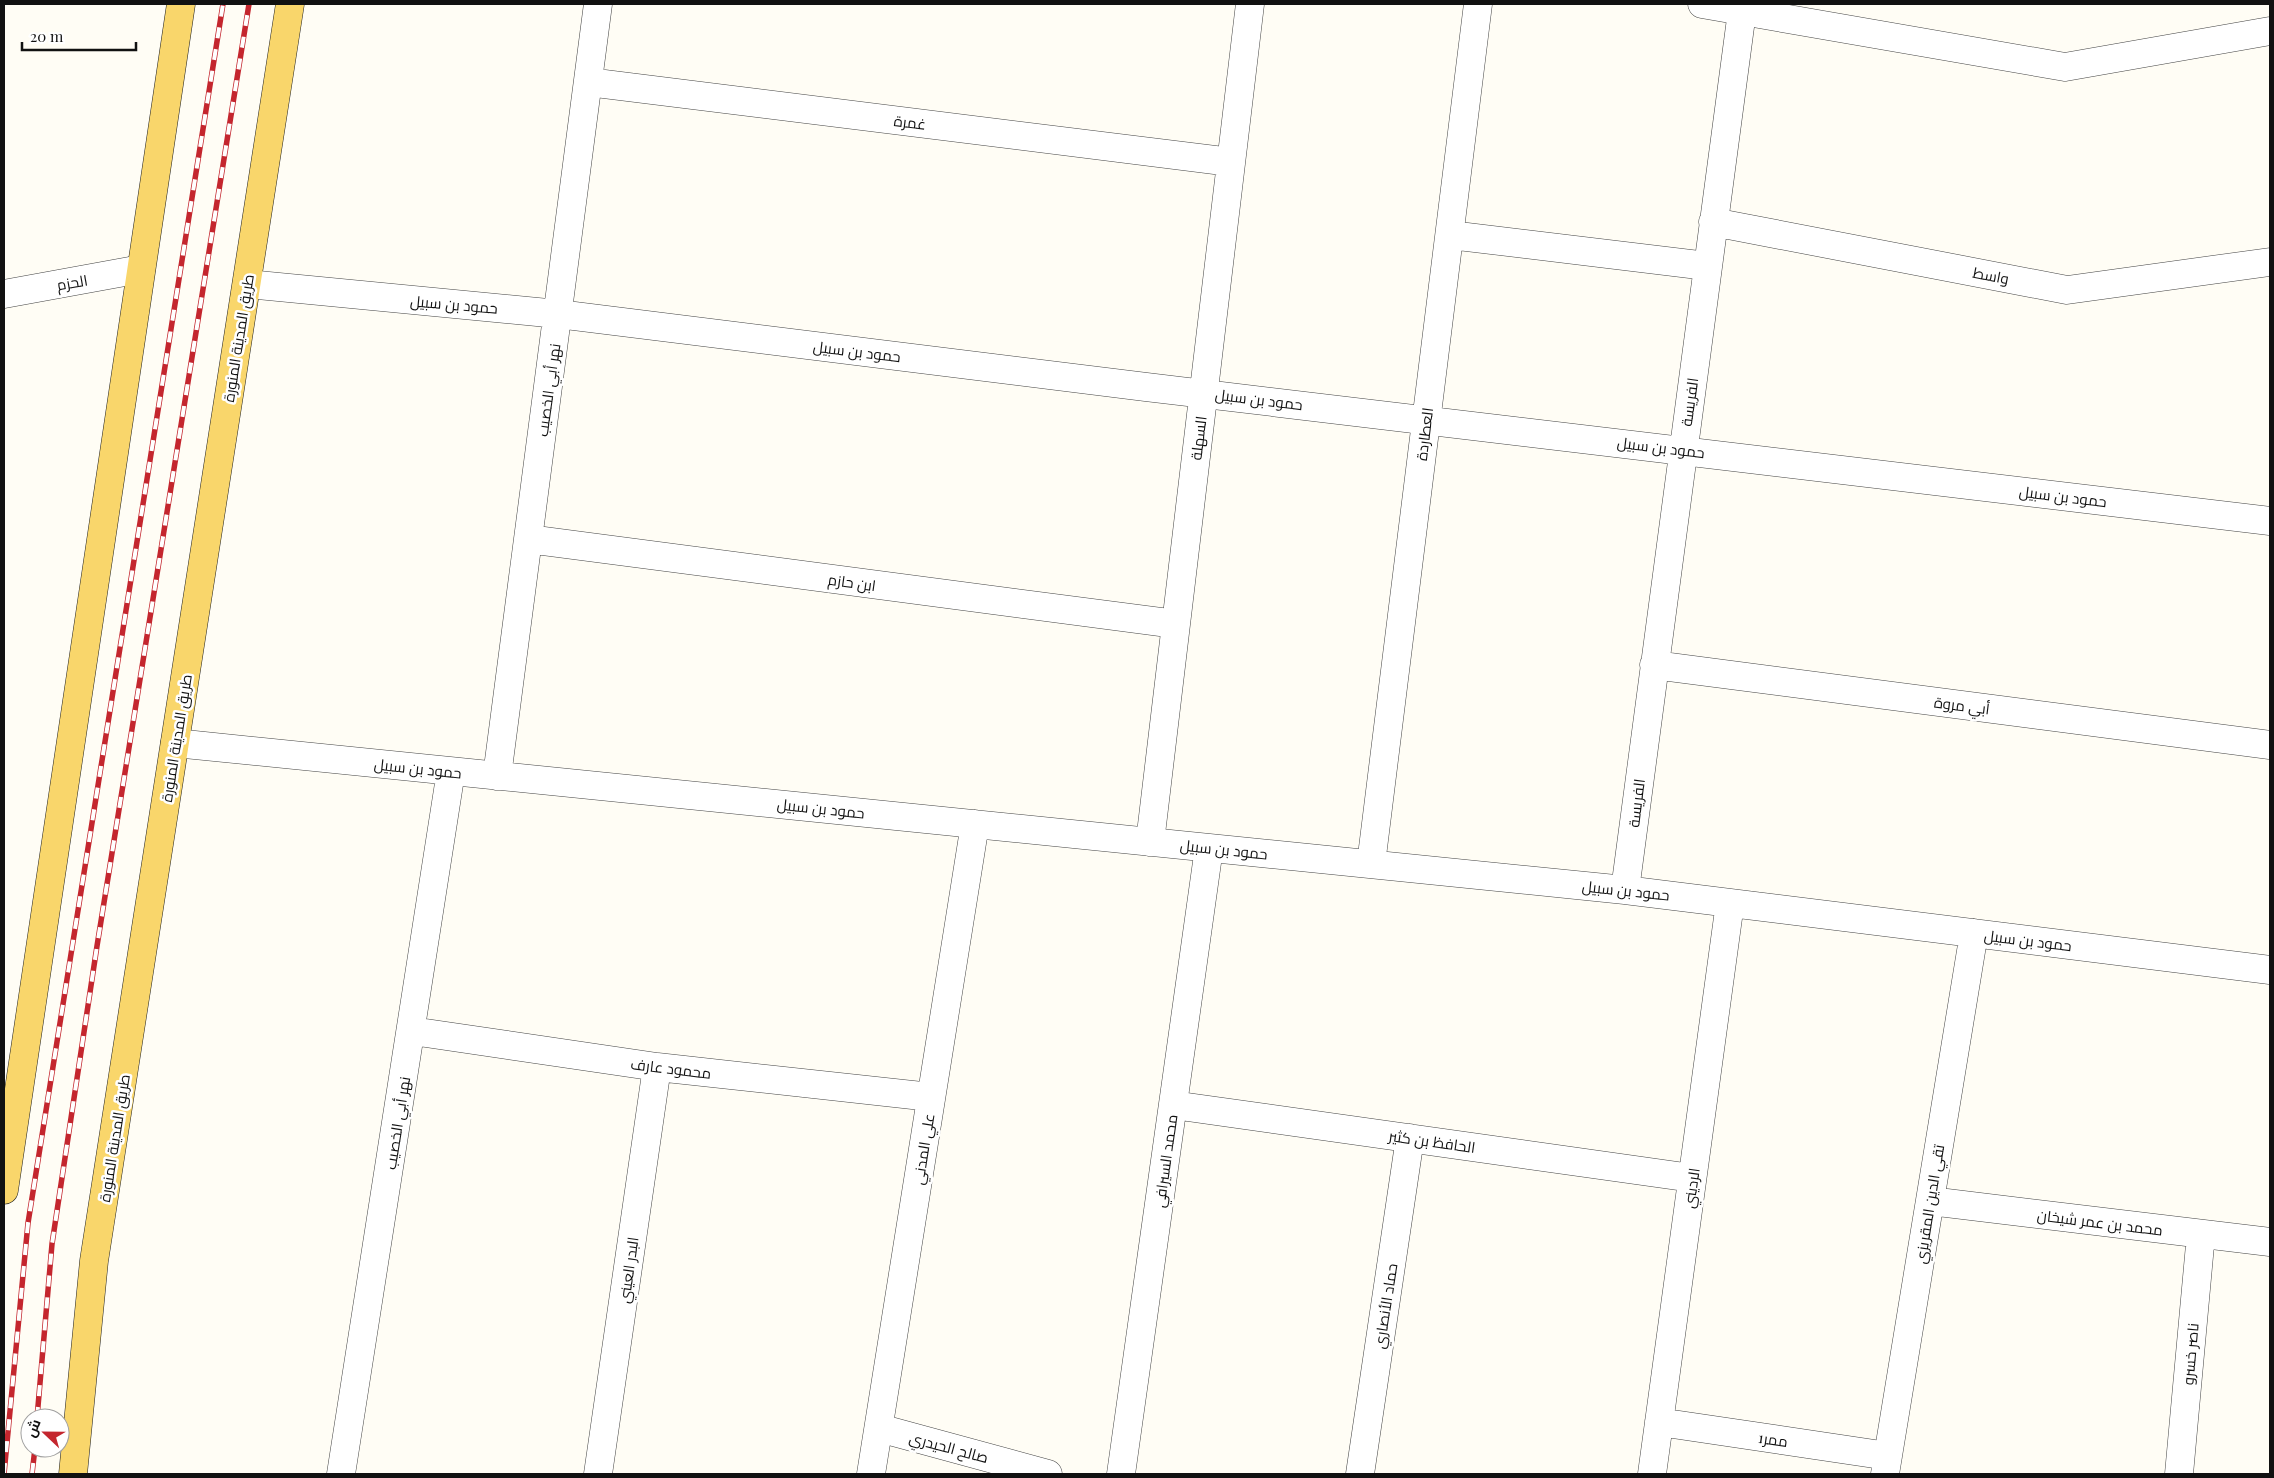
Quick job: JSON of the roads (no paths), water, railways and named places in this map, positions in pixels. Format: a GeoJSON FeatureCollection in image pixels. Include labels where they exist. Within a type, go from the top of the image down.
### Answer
{"type":"FeatureCollection","features":[{"type":"Feature","properties":{"kind":"main road"},"geometry":{"type":"LineString","coordinates":[[4,1190],[181,4]]}},
{"type":"Feature","properties":{"kind":"main road","name":"طريق المدينة المنورة"},"geometry":{"type":"LineString","coordinates":[[73,1474],[94,1261],[290,4]]}},
{"type":"Feature","properties":{"kind":"street","name":"نهر أبي الخصيب"},"geometry":{"type":"LineString","coordinates":[[496,776],[598,4]]}},
{"type":"Feature","properties":{"kind":"street","name":"السهلة"},"geometry":{"type":"LineString","coordinates":[[1150,842],[1250,4]]}},
{"type":"Feature","properties":{"kind":"street","name":"العطاردة"},"geometry":{"type":"LineString","coordinates":[[1371,864],[1478,4]]}},
{"type":"Feature","properties":{"kind":"street"},"geometry":{"type":"LineString","coordinates":[[1702,4],[1743,7],[2065,67],[2270,31]]}},
{"type":"Feature","properties":{"kind":"street","name":"الفريسة"},"geometry":{"type":"LineString","coordinates":[[1625,890],[1682,450],[1743,7]]}},
{"type":"Feature","properties":{"kind":"street","name":"غمرة"},"geometry":{"type":"LineString","coordinates":[[588,82],[1231,162]]}},
{"type":"Feature","properties":{"kind":"street","name":"واسط"},"geometry":{"type":"LineString","coordinates":[[1713,222],[2067,290],[2270,262]]}},
{"type":"Feature","properties":{"kind":"street"},"geometry":{"type":"LineString","coordinates":[[1450,234],[1707,266]]}},
{"type":"Feature","properties":{"kind":"street","name":"الحزم"},"geometry":{"type":"LineString","coordinates":[[4,294],[141,269]]}},
{"type":"Feature","properties":{"kind":"street","name":"حمود بن سبيل"},"geometry":{"type":"LineString","coordinates":[[247,284],[558,314],[2270,521]]}},
{"type":"Feature","properties":{"kind":"street","name":"ابن حازم"},"geometry":{"type":"LineString","coordinates":[[528,539],[1176,624]]}},
{"type":"Feature","properties":{"kind":"street","name":"أبي مروة"},"geometry":{"type":"LineString","coordinates":[[1654,665],[2270,745]]}},
{"type":"Feature","properties":{"kind":"street","name":"حمود بن سبيل"},"geometry":{"type":"LineString","coordinates":[[175,743],[1625,890],[2270,970]]}},
{"type":"Feature","properties":{"kind":"street","name":"نهر أبي الخصيب"},"geometry":{"type":"LineString","coordinates":[[341,1474],[412,1032],[451,771]]}},
{"type":"Feature","properties":{"kind":"street","name":"علي المدني"},"geometry":{"type":"LineString","coordinates":[[871,1474],[975,824]]}},
{"type":"Feature","properties":{"kind":"street","name":"محمد السيرافي"},"geometry":{"type":"LineString","coordinates":[[1120,1474],[1209,848]]}},
{"type":"Feature","properties":{"kind":"street","name":"الرديني"},"geometry":{"type":"LineString","coordinates":[[1652,1474],[1730,903]]}},
{"type":"Feature","properties":{"kind":"street","name":"تقي الدين المقريزي"},"geometry":{"type":"LineString","coordinates":[[1886,1465],[1974,933]]}},
{"type":"Feature","properties":{"kind":"street","name":"محمود عارف"},"geometry":{"type":"LineString","coordinates":[[412,1032],[657,1067],[931,1096]]}},
{"type":"Feature","properties":{"kind":"street","name":"البدر العيني"},"geometry":{"type":"LineString","coordinates":[[598,1474],[657,1067]]}},
{"type":"Feature","properties":{"kind":"street","name":"الحافظ بن كثير"},"geometry":{"type":"LineString","coordinates":[[1172,1105],[1692,1178]]}},
{"type":"Feature","properties":{"kind":"street","name":"حماد الأنصاري"},"geometry":{"type":"LineString","coordinates":[[1360,1474],[1410,1138]]}},
{"type":"Feature","properties":{"kind":"street","name":"محمد بن عمر شيخان"},"geometry":{"type":"LineString","coordinates":[[1930,1201],[2270,1242]]}},
{"type":"Feature","properties":{"kind":"street","name":"ناصر خسرو"},"geometry":{"type":"LineString","coordinates":[[2179,1474],[2201,1234]]}},
{"type":"Feature","properties":{"kind":"street","name":"ممر1"},"geometry":{"type":"LineString","coordinates":[[1659,1422],[1886,1465]]}},
{"type":"Feature","properties":{"kind":"street","name":"صالح الحيدري"},"geometry":{"type":"LineString","coordinates":[[879,1428],[1048,1474]]}},
{"type":"Feature","properties":{"kind":"railway"},"geometry":{"type":"LineString","coordinates":[[4,1474],[28,1223],[223,4]]}},
{"type":"Feature","properties":{"kind":"railway"},"geometry":{"type":"LineString","coordinates":[[38,1408],[52,1244],[97,946],[249,4]]}},
{"type":"Feature","properties":{"kind":"railway"},"geometry":{"type":"LineString","coordinates":[[32,1474],[34,1458]]}}]}
